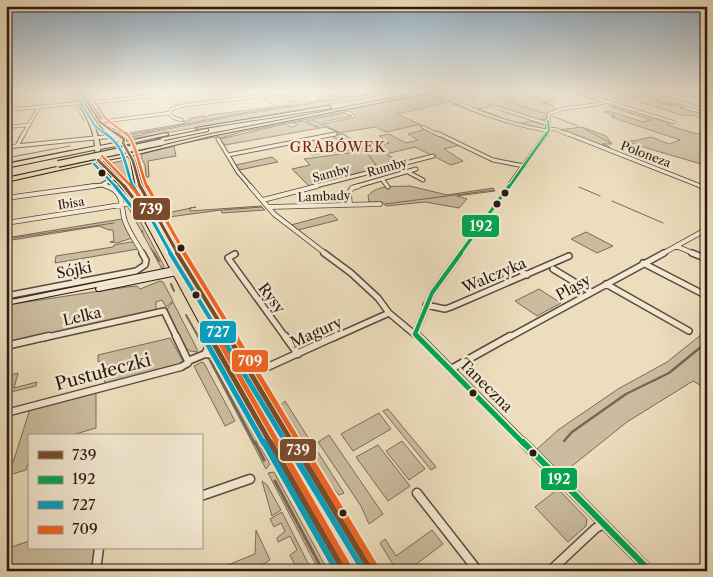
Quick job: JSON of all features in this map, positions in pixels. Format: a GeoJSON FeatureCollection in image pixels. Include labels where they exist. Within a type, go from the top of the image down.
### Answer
{"type":"FeatureCollection","features":[{"type":"Feature","properties":{"kind":"highway"},"geometry":{"type":"LineString","coordinates":[[123,142],[244,119]]}},
{"type":"Feature","properties":{"kind":"highway"},"geometry":{"type":"LineString","coordinates":[[6,173],[271,119]]}},
{"type":"Feature","properties":{"kind":"highway"},"geometry":{"type":"LineString","coordinates":[[161,141],[280,119]]}},
{"type":"Feature","properties":{"kind":"highway"},"geometry":{"type":"LineString","coordinates":[[130,154],[211,135],[293,119]]}},
{"type":"Feature","properties":{"kind":"highway"},"geometry":{"type":"LineString","coordinates":[[6,166],[96,148]]}},
{"type":"Feature","properties":{"kind":"highway"},"geometry":{"type":"LineString","coordinates":[[6,180],[98,160]]}},
{"type":"Feature","properties":{"kind":"main road"},"geometry":{"type":"LineString","coordinates":[[89,119],[96,138],[98,160],[138,204],[212,340],[344,571]]}},
{"type":"Feature","properties":{"kind":"main road"},"geometry":{"type":"LineString","coordinates":[[98,120],[118,141],[123,142]]}},
{"type":"Feature","properties":{"kind":"main road"},"geometry":{"type":"LineString","coordinates":[[104,126],[124,139],[123,142],[130,154],[140,190],[371,571]]}},
{"type":"Feature","properties":{"kind":"main road"},"geometry":{"type":"LineString","coordinates":[[96,148],[123,142]]}},
{"type":"Feature","properties":{"kind":"main road"},"geometry":{"type":"LineString","coordinates":[[98,160],[130,154]]}},
{"type":"Feature","properties":{"kind":"main road"},"geometry":{"type":"LineString","coordinates":[[6,302],[102,288],[187,269]]}},
{"type":"Feature","properties":{"kind":"main road"},"geometry":{"type":"LineString","coordinates":[[39,296],[114,278],[176,272]]}},
{"type":"Feature","properties":{"kind":"street"},"geometry":{"type":"LineString","coordinates":[[17,146],[32,119]]}},
{"type":"Feature","properties":{"kind":"street"},"geometry":{"type":"LineString","coordinates":[[98,120],[126,119]]}},
{"type":"Feature","properties":{"kind":"street"},"geometry":{"type":"LineString","coordinates":[[178,119],[182,120]]}},
{"type":"Feature","properties":{"kind":"street"},"geometry":{"type":"LineString","coordinates":[[490,119],[503,124],[549,128]]}},
{"type":"Feature","properties":{"kind":"street"},"geometry":{"type":"LineString","coordinates":[[497,119],[507,123]]}},
{"type":"Feature","properties":{"kind":"street","name":"Poloneza"},"geometry":{"type":"LineString","coordinates":[[526,119],[707,189]]}},
{"type":"Feature","properties":{"kind":"street"},"geometry":{"type":"LineString","coordinates":[[416,334],[426,305],[435,289],[524,166],[549,128],[548,119]]}},
{"type":"Feature","properties":{"kind":"street"},"geometry":{"type":"LineString","coordinates":[[663,119],[673,122]]}},
{"type":"Feature","properties":{"kind":"street"},"geometry":{"type":"LineString","coordinates":[[104,126],[108,121]]}},
{"type":"Feature","properties":{"kind":"street"},"geometry":{"type":"LineString","coordinates":[[6,127],[29,125]]}},
{"type":"Feature","properties":{"kind":"street"},"geometry":{"type":"LineString","coordinates":[[423,127],[492,159],[524,166]]}},
{"type":"Feature","properties":{"kind":"street"},"geometry":{"type":"LineString","coordinates":[[228,154],[335,134]]}},
{"type":"Feature","properties":{"kind":"street"},"geometry":{"type":"LineString","coordinates":[[6,147],[114,136]]}},
{"type":"Feature","properties":{"kind":"street","name":"Taneczna"},"geometry":{"type":"LineString","coordinates":[[218,139],[238,172],[285,224],[358,279],[378,298],[389,313],[416,334],[650,571]]}},
{"type":"Feature","properties":{"kind":"street","name":"Samby"},"geometry":{"type":"LineString","coordinates":[[263,200],[433,156]]}},
{"type":"Feature","properties":{"kind":"street","name":"Rumby"},"geometry":{"type":"LineString","coordinates":[[350,205],[349,193],[352,188],[416,169]]}},
{"type":"Feature","properties":{"kind":"street"},"geometry":{"type":"LineString","coordinates":[[408,172],[423,180]]}},
{"type":"Feature","properties":{"kind":"street"},"geometry":{"type":"LineString","coordinates":[[102,186],[115,177]]}},
{"type":"Feature","properties":{"kind":"street"},"geometry":{"type":"LineString","coordinates":[[382,179],[388,186]]}},
{"type":"Feature","properties":{"kind":"street"},"geometry":{"type":"LineString","coordinates":[[6,198],[102,186],[115,190],[123,205]]}},
{"type":"Feature","properties":{"kind":"street","name":"Ibisa"},"geometry":{"type":"LineString","coordinates":[[6,223],[138,204]]}},
{"type":"Feature","properties":{"kind":"street","name":"Lambady"},"geometry":{"type":"LineString","coordinates":[[269,207],[380,204]]}},
{"type":"Feature","properties":{"kind":"street","name":"Sójki"},"geometry":{"type":"LineString","coordinates":[[6,296],[114,278],[145,266],[146,260],[124,218],[125,211],[123,205]]}},
{"type":"Feature","properties":{"kind":"street","name":"Pląsy"},"geometry":{"type":"LineString","coordinates":[[451,368],[707,229]]}},
{"type":"Feature","properties":{"kind":"street"},"geometry":{"type":"LineString","coordinates":[[676,246],[707,259]]}},
{"type":"Feature","properties":{"kind":"street","name":"Rysy"},"geometry":{"type":"LineString","coordinates":[[232,255],[236,270],[298,354]]}},
{"type":"Feature","properties":{"kind":"street","name":"Walczyka"},"geometry":{"type":"LineString","coordinates":[[426,305],[449,308],[569,256]]}},
{"type":"Feature","properties":{"kind":"street"},"geometry":{"type":"LineString","coordinates":[[643,263],[707,296]]}},
{"type":"Feature","properties":{"kind":"street"},"geometry":{"type":"LineString","coordinates":[[513,266],[527,275]]}},
{"type":"Feature","properties":{"kind":"street"},"geometry":{"type":"LineString","coordinates":[[553,270],[591,292]]}},
{"type":"Feature","properties":{"kind":"street"},"geometry":{"type":"LineString","coordinates":[[606,284],[689,330]]}},
{"type":"Feature","properties":{"kind":"street","name":"Lelka"},"geometry":{"type":"LineString","coordinates":[[6,346],[164,311],[188,361]]}},
{"type":"Feature","properties":{"kind":"street","name":"Magury"},"geometry":{"type":"LineString","coordinates":[[252,374],[389,313]]}},
{"type":"Feature","properties":{"kind":"street"},"geometry":{"type":"LineString","coordinates":[[205,354],[212,340]]}},
{"type":"Feature","properties":{"kind":"street","name":"Pustułeczki"},"geometry":{"type":"LineString","coordinates":[[6,413],[181,367],[188,363],[188,361],[205,354],[222,356]]}},
{"type":"Feature","properties":{"kind":"street"},"geometry":{"type":"LineString","coordinates":[[202,496],[250,479]]}},
{"type":"Feature","properties":{"kind":"street"},"geometry":{"type":"LineString","coordinates":[[417,493],[478,571]]}},
{"type":"Feature","properties":{"kind":"street"},"geometry":{"type":"LineString","coordinates":[[550,571],[596,528],[604,524]]}},
{"type":"Feature","properties":{"kind":"street"},"geometry":{"type":"LineString","coordinates":[[96,571],[100,550]]}},
{"type":"Feature","properties":{"kind":"shaded area"},"geometry":{"type":"Polygon","coordinates":[[[190,119],[211,119],[126,136],[125,134],[186,123],[183,121],[190,121],[190,119]]]}},
{"type":"Feature","properties":{"kind":"shaded area"},"geometry":{"type":"Polygon","coordinates":[[[218,119],[246,119],[137,138],[127,137],[218,119]]]}},
{"type":"Feature","properties":{"kind":"shaded area"},"geometry":{"type":"Polygon","coordinates":[[[298,119],[309,119],[241,132],[217,139],[215,137],[179,144],[298,119]]]}},
{"type":"Feature","properties":{"kind":"shaded area"},"geometry":{"type":"Polygon","coordinates":[[[337,119],[322,122],[324,124],[347,119],[408,119],[423,126],[417,125],[386,132],[375,127],[339,133],[326,127],[225,145],[220,139],[285,124],[291,127],[296,126],[296,123],[289,123],[304,121],[319,127],[306,121],[337,119]]]}},
{"type":"Feature","properties":{"kind":"shaded area"},"geometry":{"type":"Polygon","coordinates":[[[529,119],[546,119],[546,119],[535,121],[529,119]]]}},
{"type":"Feature","properties":{"kind":"shaded area"},"geometry":{"type":"Polygon","coordinates":[[[617,119],[634,119],[643,122],[651,120],[648,119],[662,119],[673,122],[667,125],[697,134],[707,134],[707,166],[625,140],[633,141],[651,137],[669,144],[680,140],[617,119]]]}},
{"type":"Feature","properties":{"kind":"shaded area"},"geometry":{"type":"Polygon","coordinates":[[[530,121],[547,125],[545,129],[519,124],[530,121]]]}},
{"type":"Feature","properties":{"kind":"shaded area"},"geometry":{"type":"Polygon","coordinates":[[[582,127],[606,136],[612,144],[603,144],[610,147],[610,149],[559,130],[582,127]]]}},
{"type":"Feature","properties":{"kind":"shaded area"},"geometry":{"type":"Polygon","coordinates":[[[426,129],[460,145],[444,149],[463,161],[451,165],[415,147],[386,154],[402,163],[310,187],[292,169],[310,165],[304,159],[364,151],[361,149],[312,155],[306,151],[309,149],[299,141],[313,139],[324,147],[343,143],[330,135],[344,134],[365,149],[389,143],[379,136],[389,134],[406,143],[418,140],[408,134],[426,129]]]}},
{"type":"Feature","properties":{"kind":"shaded area"},"geometry":{"type":"Polygon","coordinates":[[[174,146],[176,156],[148,161],[149,177],[146,177],[142,154],[174,146]]]}},
{"type":"Feature","properties":{"kind":"shaded area"},"geometry":{"type":"Polygon","coordinates":[[[272,157],[278,162],[239,170],[236,165],[272,157]]]}},
{"type":"Feature","properties":{"kind":"shaded area"},"geometry":{"type":"Polygon","coordinates":[[[126,160],[135,189],[107,164],[126,160]]]}},
{"type":"Feature","properties":{"kind":"shaded area"},"geometry":{"type":"Polygon","coordinates":[[[410,186],[447,195],[493,188],[495,191],[457,196],[467,199],[459,208],[425,202],[386,206],[382,202],[369,202],[368,196],[381,188],[410,186]]]}},
{"type":"Feature","properties":{"kind":"shaded area"},"geometry":{"type":"Polygon","coordinates":[[[130,205],[164,266],[162,269],[128,207],[130,205]]]}},
{"type":"Feature","properties":{"kind":"shaded area"},"geometry":{"type":"Polygon","coordinates":[[[261,206],[265,210],[222,213],[221,210],[169,217],[167,213],[190,208],[190,211],[261,206]]]}},
{"type":"Feature","properties":{"kind":"shaded area"},"geometry":{"type":"Polygon","coordinates":[[[332,214],[338,220],[298,230],[291,225],[332,214]]]}},
{"type":"Feature","properties":{"kind":"shaded area"},"geometry":{"type":"Polygon","coordinates":[[[122,219],[132,238],[117,243],[110,242],[114,241],[113,230],[99,226],[6,241],[6,238],[122,219]]]}},
{"type":"Feature","properties":{"kind":"shaded area"},"geometry":{"type":"Polygon","coordinates":[[[586,232],[613,246],[597,253],[571,239],[586,232]]]}},
{"type":"Feature","properties":{"kind":"shaded area"},"geometry":{"type":"Polygon","coordinates":[[[135,243],[138,249],[55,263],[56,256],[113,247],[114,245],[135,243]]]}},
{"type":"Feature","properties":{"kind":"shaded area"},"geometry":{"type":"Polygon","coordinates":[[[160,281],[163,282],[173,301],[166,307],[162,300],[156,302],[156,311],[6,344],[6,305],[127,287],[137,286],[140,289],[160,281]]]}},
{"type":"Feature","properties":{"kind":"shaded area"},"geometry":{"type":"Polygon","coordinates":[[[539,289],[561,303],[537,316],[515,301],[539,289]]]}},
{"type":"Feature","properties":{"kind":"shaded area"},"geometry":{"type":"Polygon","coordinates":[[[173,302],[197,352],[185,348],[167,309],[173,302]]]}},
{"type":"Feature","properties":{"kind":"shaded area"},"geometry":{"type":"Polygon","coordinates":[[[707,330],[707,389],[693,381],[627,422],[562,474],[537,449],[558,430],[618,389],[667,362],[707,330]]]}},
{"type":"Feature","properties":{"kind":"shaded area"},"geometry":{"type":"Polygon","coordinates":[[[170,338],[184,363],[105,385],[103,361],[98,362],[98,355],[170,338]]]}},
{"type":"Feature","properties":{"kind":"shaded area"},"geometry":{"type":"Polygon","coordinates":[[[211,357],[270,464],[266,469],[208,358],[211,357]]]}},
{"type":"Feature","properties":{"kind":"shaded area"},"geometry":{"type":"Polygon","coordinates":[[[202,362],[235,421],[225,426],[194,366],[202,362]]]}},
{"type":"Feature","properties":{"kind":"shaded area"},"geometry":{"type":"Polygon","coordinates":[[[18,373],[14,388],[37,382],[36,386],[6,393],[6,376],[18,373]]]}},
{"type":"Feature","properties":{"kind":"shaded area"},"geometry":{"type":"Polygon","coordinates":[[[96,392],[96,428],[76,434],[28,434],[28,464],[26,470],[9,475],[30,409],[96,392]]]}},
{"type":"Feature","properties":{"kind":"shaded area"},"geometry":{"type":"Polygon","coordinates":[[[285,401],[309,439],[304,442],[281,405],[285,401]]]}},
{"type":"Feature","properties":{"kind":"shaded area"},"geometry":{"type":"Polygon","coordinates":[[[388,409],[436,467],[431,470],[383,411],[388,409]]]}},
{"type":"Feature","properties":{"kind":"shaded area"},"geometry":{"type":"Polygon","coordinates":[[[379,413],[391,429],[353,451],[341,434],[379,413]]]}},
{"type":"Feature","properties":{"kind":"shaded area"},"geometry":{"type":"Polygon","coordinates":[[[329,435],[383,514],[369,524],[361,506],[318,442],[329,435]]]}},
{"type":"Feature","properties":{"kind":"shaded area"},"geometry":{"type":"Polygon","coordinates":[[[402,441],[425,469],[409,480],[386,451],[402,441]]]}},
{"type":"Feature","properties":{"kind":"shaded area"},"geometry":{"type":"Polygon","coordinates":[[[312,443],[344,493],[339,495],[324,477],[308,448],[312,443]]]}},
{"type":"Feature","properties":{"kind":"shaded area"},"geometry":{"type":"Polygon","coordinates":[[[378,445],[410,486],[388,501],[356,457],[378,445]]]}},
{"type":"Feature","properties":{"kind":"shaded area"},"geometry":{"type":"Polygon","coordinates":[[[274,472],[328,571],[319,571],[268,473],[274,472]]]}},
{"type":"Feature","properties":{"kind":"shaded area"},"geometry":{"type":"Polygon","coordinates":[[[262,481],[267,485],[281,510],[272,516],[262,481]]]}},
{"type":"Feature","properties":{"kind":"shaded area"},"geometry":{"type":"Polygon","coordinates":[[[558,489],[587,519],[586,526],[568,542],[535,507],[558,489]]]}},
{"type":"Feature","properties":{"kind":"shaded area"},"geometry":{"type":"Polygon","coordinates":[[[282,512],[312,571],[298,571],[290,555],[297,550],[290,536],[278,542],[277,538],[285,531],[281,523],[274,527],[270,519],[282,512]]]}},
{"type":"Feature","properties":{"kind":"shaded area"},"geometry":{"type":"Polygon","coordinates":[[[256,530],[270,560],[259,567],[260,571],[255,571],[250,565],[231,571],[213,571],[255,554],[256,530]]]}},
{"type":"Feature","properties":{"kind":"shaded area"},"geometry":{"type":"Polygon","coordinates":[[[432,530],[443,544],[407,571],[397,571],[380,543],[385,539],[396,556],[432,530]]]}},
{"type":"Feature","properties":{"kind":"shaded area"},"geometry":{"type":"Polygon","coordinates":[[[28,541],[28,550],[95,550],[92,571],[6,571],[6,549],[28,541]]]}},
{"type":"Feature","properties":{"kind":"waterway"},"geometry":{"type":"LineString","coordinates":[[560,119],[578,126]]}},
{"type":"Feature","properties":{"kind":"waterway"},"geometry":{"type":"LineString","coordinates":[[312,120],[339,132]]}},
{"type":"Feature","properties":{"kind":"waterway"},"geometry":{"type":"LineString","coordinates":[[583,128],[611,143]]}},
{"type":"Feature","properties":{"kind":"waterway"},"geometry":{"type":"LineString","coordinates":[[354,141],[363,148]]}},
{"type":"Feature","properties":{"kind":"waterway"},"geometry":{"type":"LineString","coordinates":[[6,158],[70,146]]}},
{"type":"Feature","properties":{"kind":"waterway"},"geometry":{"type":"LineString","coordinates":[[6,163],[72,150]]}},
{"type":"Feature","properties":{"kind":"waterway"},"geometry":{"type":"LineString","coordinates":[[365,150],[378,168]]}},
{"type":"Feature","properties":{"kind":"waterway"},"geometry":{"type":"LineString","coordinates":[[579,187],[600,196]]}},
{"type":"Feature","properties":{"kind":"waterway"},"geometry":{"type":"LineString","coordinates":[[385,204],[494,190]]}},
{"type":"Feature","properties":{"kind":"waterway"},"geometry":{"type":"LineString","coordinates":[[612,201],[663,223]]}},
{"type":"Feature","properties":{"kind":"waterway"},"geometry":{"type":"LineString","coordinates":[[130,206],[134,214]]}},
{"type":"Feature","properties":{"kind":"waterway"},"geometry":{"type":"LineString","coordinates":[[223,210],[262,207]]}},
{"type":"Feature","properties":{"kind":"waterway"},"geometry":{"type":"LineString","coordinates":[[6,239],[114,223]]}},
{"type":"Feature","properties":{"kind":"waterway"},"geometry":{"type":"LineString","coordinates":[[151,248],[155,254]]}},
{"type":"Feature","properties":{"kind":"waterway"},"geometry":{"type":"LineString","coordinates":[[154,253],[159,261]]}},
{"type":"Feature","properties":{"kind":"waterway"},"geometry":{"type":"LineString","coordinates":[[171,284],[174,291]]}},
{"type":"Feature","properties":{"kind":"waterway"},"geometry":{"type":"LineString","coordinates":[[186,315],[199,338]]}},
{"type":"Feature","properties":{"kind":"waterway"},"geometry":{"type":"LineString","coordinates":[[198,336],[201,341]]}},
{"type":"Feature","properties":{"kind":"waterway"},"geometry":{"type":"LineString","coordinates":[[564,441],[572,432],[626,394],[669,373],[707,342]]}},
{"type":"Feature","properties":{"kind":"waterway"},"geometry":{"type":"LineString","coordinates":[[211,361],[255,444]]}},
{"type":"Feature","properties":{"kind":"waterway"},"geometry":{"type":"LineString","coordinates":[[255,442],[264,460]]}},
{"type":"Feature","properties":{"kind":"waterway"},"geometry":{"type":"LineString","coordinates":[[275,481],[323,571]]}},
{"type":"Feature","properties":{"kind":"transit line","name":"727"},"geometry":{"type":"LineString","coordinates":[[91,119],[95,126],[117,142],[127,163],[132,185],[154,226],[364,571]]}},
{"type":"Feature","properties":{"kind":"transit line","name":"739"},"geometry":{"type":"LineString","coordinates":[[98,119],[124,139],[123,143],[133,161],[138,183],[159,223],[371,571]]}},
{"type":"Feature","properties":{"kind":"transit line","name":"709"},"geometry":{"type":"LineString","coordinates":[[106,119],[129,136],[139,159],[144,181],[164,220],[376,568]]}},
{"type":"Feature","properties":{"kind":"transit line","name":"192"},"geometry":{"type":"LineString","coordinates":[[415,334],[432,293],[545,137],[549,130],[548,121]]}},
{"type":"Feature","properties":{"kind":"transit line","name":"709"},"geometry":{"type":"LineString","coordinates":[[102,156],[127,181],[145,203]]}},
{"type":"Feature","properties":{"kind":"transit line","name":"739"},"geometry":{"type":"LineString","coordinates":[[98,160],[123,185],[140,207]]}},
{"type":"Feature","properties":{"kind":"transit line","name":"727"},"geometry":{"type":"LineString","coordinates":[[94,164],[118,189],[135,211]]}},
{"type":"Feature","properties":{"kind":"transit line","name":"192"},"geometry":{"type":"LineString","coordinates":[[415,334],[650,571]]}},
{"type":"Feature","properties":{"kind":"transit line","name":"709"},"geometry":{"type":"LineString","coordinates":[[218,339],[349,568]]}},
{"type":"Feature","properties":{"kind":"transit line","name":"739"},"geometry":{"type":"LineString","coordinates":[[213,342],[344,571]]}},
{"type":"Feature","properties":{"kind":"transit line","name":"727"},"geometry":{"type":"LineString","coordinates":[[208,345],[337,571]]}},
{"type":"Feature","properties":{"kind":"district","name":"GRABÓWEK"},"geometry":{"type":"Point","coordinates":[338,147]}}]}
